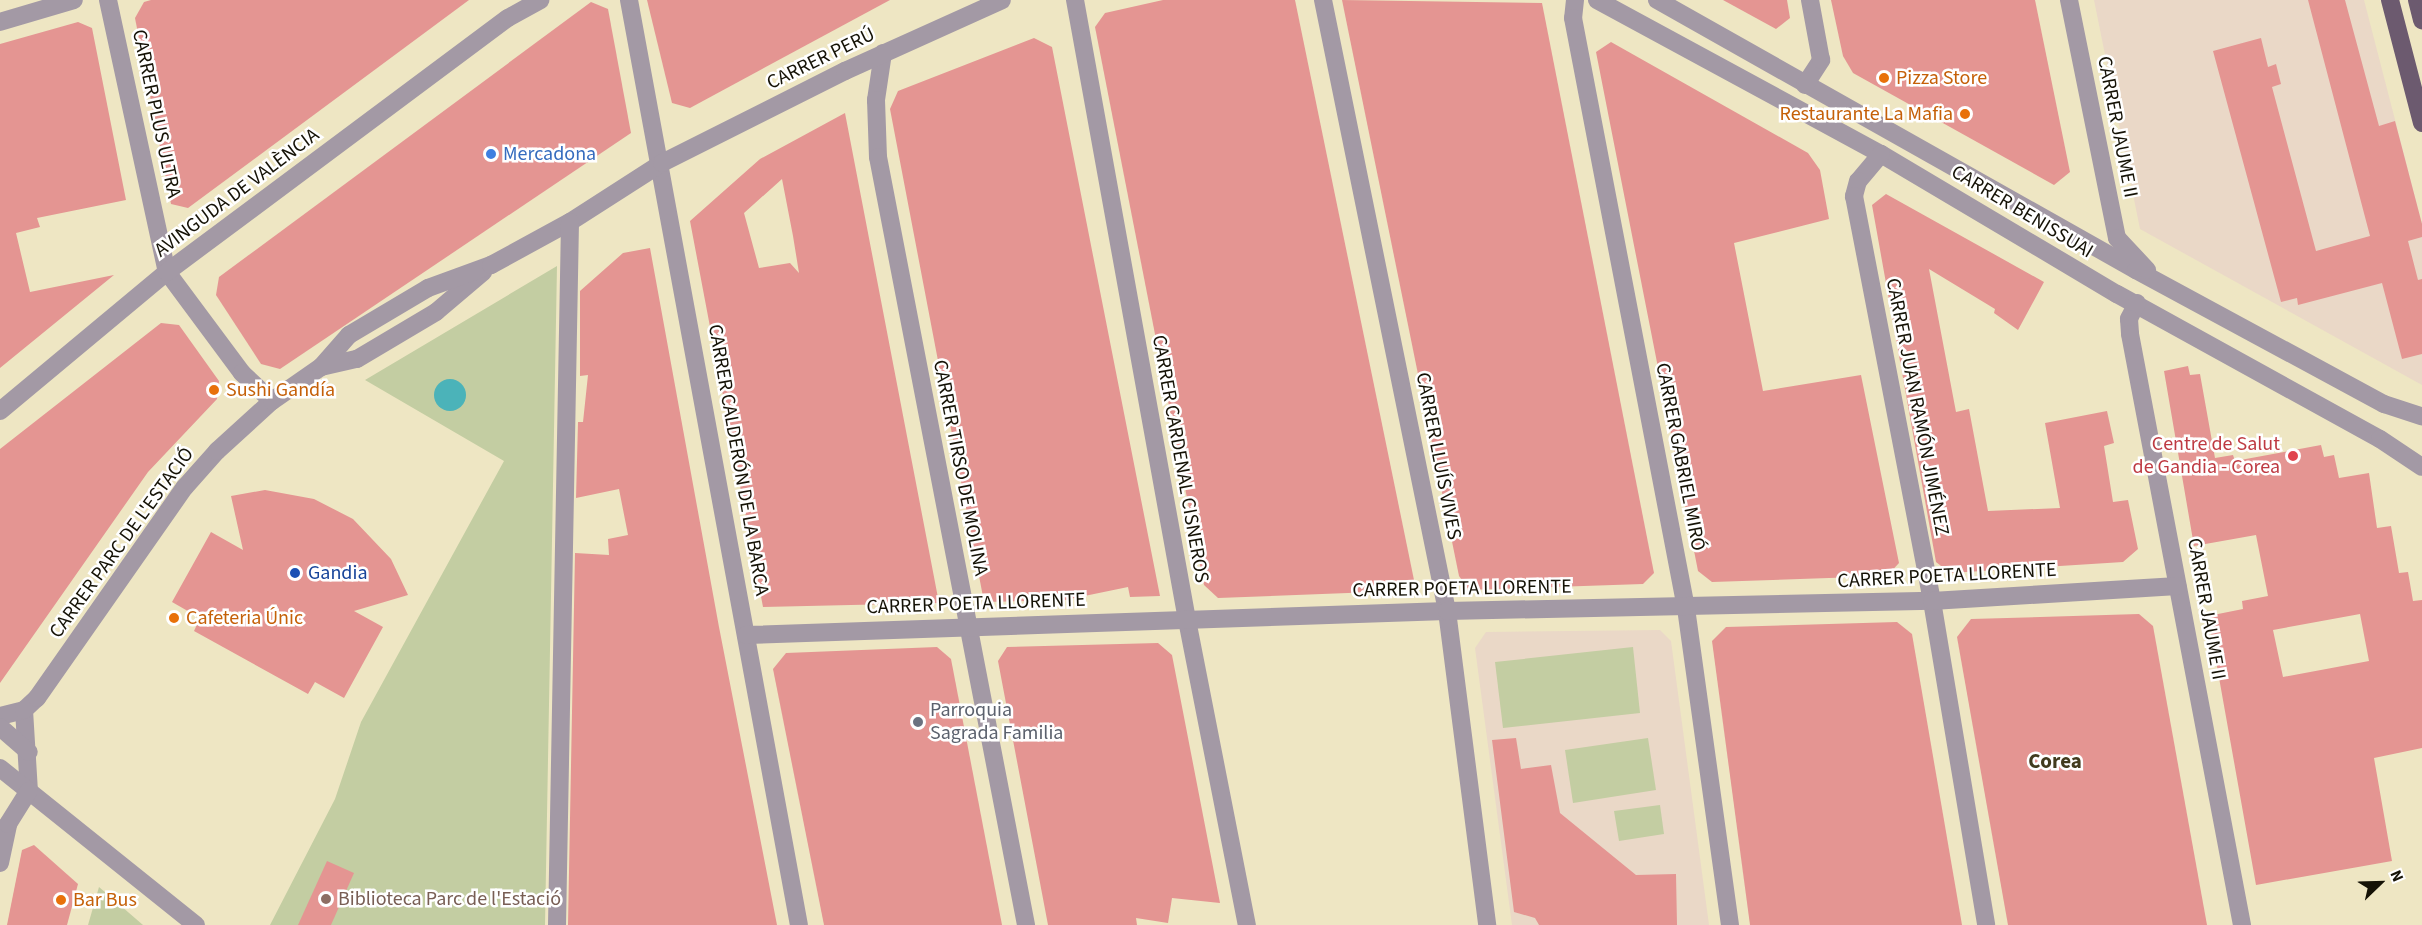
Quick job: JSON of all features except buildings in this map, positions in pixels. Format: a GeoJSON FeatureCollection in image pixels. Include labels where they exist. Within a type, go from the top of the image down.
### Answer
{"type":"FeatureCollection","features":[{"type":"Feature","properties":{"kind":"main road"},"geometry":{"type":"LineString","coordinates":[[2390,0],[2422,123]]}},
{"type":"Feature","properties":{"kind":"main road"},"geometry":{"type":"LineString","coordinates":[[2417,0],[2422,21]]}},
{"type":"Feature","properties":{"kind":"street"},"geometry":{"type":"LineString","coordinates":[[0,22],[74,0]]}},
{"type":"Feature","properties":{"kind":"street","name":"CARRER PLUS ULTRA"},"geometry":{"type":"LineString","coordinates":[[108,0],[167,272]]}},
{"type":"Feature","properties":{"kind":"street","name":"AVINGUDA DE VALÈNCIA"},"geometry":{"type":"LineString","coordinates":[[508,18],[523,0]]}},
{"type":"Feature","properties":{"kind":"street","name":"AVINGUDA DE VALÈNCIA"},"geometry":{"type":"LineString","coordinates":[[0,411],[167,272],[508,18],[540,0]]}},
{"type":"Feature","properties":{"kind":"street","name":"CARRER PERÚ"},"geometry":{"type":"LineString","coordinates":[[662,164],[883,53],[1002,0]]}},
{"type":"Feature","properties":{"kind":"street","name":"CARRER CARDENAL CISNEROS"},"geometry":{"type":"LineString","coordinates":[[1075,0],[1186,620],[1247,925]]}},
{"type":"Feature","properties":{"kind":"street","name":"CARRER LLUÍS VIVES"},"geometry":{"type":"LineString","coordinates":[[1323,0],[1447,611],[1487,925]]}},
{"type":"Feature","properties":{"kind":"street","name":"CARRER GABRIEL MIRÓ"},"geometry":{"type":"LineString","coordinates":[[1575,0],[1573,18],[1686,608],[1730,925]]}},
{"type":"Feature","properties":{"kind":"street","name":"CARRER BENISSUAI"},"geometry":{"type":"LineString","coordinates":[[1597,0],[1881,154],[2137,303],[2380,439],[2422,467]]}},
{"type":"Feature","properties":{"kind":"street","name":"CARRER BENISSUAI"},"geometry":{"type":"LineString","coordinates":[[1657,0],[1805,86],[2158,282],[2384,404],[2422,416]]}},
{"type":"Feature","properties":{"kind":"street"},"geometry":{"type":"LineString","coordinates":[[1805,86],[1821,60],[1810,0]]}},
{"type":"Feature","properties":{"kind":"street","name":"CARRER JAUME II"},"geometry":{"type":"LineString","coordinates":[[2069,0],[2117,238],[2158,282]]}},
{"type":"Feature","properties":{"kind":"street","name":"CARRER CALDERÓN DE LA BARCA"},"geometry":{"type":"LineString","coordinates":[[628,1],[662,164],[799,925]]}},
{"type":"Feature","properties":{"kind":"street","name":"CARRER TIRSO DE MOLINA"},"geometry":{"type":"LineString","coordinates":[[883,53],[876,100],[878,157],[1026,925]]}},
{"type":"Feature","properties":{"kind":"street","name":"CARRER JUAN RAMÓN JIMÉNEZ"},"geometry":{"type":"LineString","coordinates":[[1881,154],[1858,181],[1854,196],[1932,601],[1986,925]]}},
{"type":"Feature","properties":{"kind":"street","name":"CARRER PARC DE L'ESTACIÓ"},"geometry":{"type":"LineString","coordinates":[[24,710],[48,683],[185,488],[225,443],[272,401],[321,366],[359,329],[428,288],[491,265],[570,222],[662,164]]}},
{"type":"Feature","properties":{"kind":"street"},"geometry":{"type":"LineString","coordinates":[[557,925],[570,222]]}},
{"type":"Feature","properties":{"kind":"street","name":"CARRER PARC DE L'ESTACIÓ"},"geometry":{"type":"LineString","coordinates":[[321,366],[357,359],[436,312],[491,265]]}},
{"type":"Feature","properties":{"kind":"street"},"geometry":{"type":"LineString","coordinates":[[167,272],[242,373],[272,401]]}},
{"type":"Feature","properties":{"kind":"street","name":"CARRER JAUME II"},"geometry":{"type":"LineString","coordinates":[[2137,303],[2129,319],[2130,334],[2242,925]]}},
{"type":"Feature","properties":{"kind":"street","name":"CARRER POETA LLORENTE"},"geometry":{"type":"LineString","coordinates":[[746,635],[1447,611],[1686,608],[1932,601],[2178,586]]}},
{"type":"Feature","properties":{"kind":"street"},"geometry":{"type":"LineString","coordinates":[[0,716],[24,710],[29,752],[29,791],[8,824],[0,863]]}},
{"type":"Feature","properties":{"kind":"street"},"geometry":{"type":"LineString","coordinates":[[0,727],[29,752]]}},
{"type":"Feature","properties":{"kind":"street"},"geometry":{"type":"LineString","coordinates":[[0,768],[196,925]]}},
{"type":"Feature","properties":{"kind":"shaded area"},"geometry":{"type":"Polygon","coordinates":[[[2094,0],[2364,0],[2422,224],[2422,385],[2140,229],[2094,0]]]}},
{"type":"Feature","properties":{"kind":"shaded area"},"geometry":{"type":"Polygon","coordinates":[[[1660,630],[1671,641],[1709,925],[1512,925],[1475,648],[1486,632],[1660,630]]]}},
{"type":"Feature","properties":{"kind":"green space"},"geometry":{"type":"Polygon","coordinates":[[[557,266],[545,925],[270,925],[335,799],[361,722],[504,461],[365,380],[557,266]]]}},
{"type":"Feature","properties":{"kind":"green space"},"geometry":{"type":"Polygon","coordinates":[[[1633,647],[1640,713],[1503,728],[1495,662],[1633,647]]]}},
{"type":"Feature","properties":{"kind":"green space"},"geometry":{"type":"Polygon","coordinates":[[[1648,738],[1656,790],[1573,803],[1565,750],[1648,738]]]}},
{"type":"Feature","properties":{"kind":"green space"},"geometry":{"type":"Polygon","coordinates":[[[1660,805],[1664,834],[1619,841],[1614,811],[1660,805]]]}},
{"type":"Feature","properties":{"kind":"green space"},"geometry":{"type":"Polygon","coordinates":[[[99,887],[143,925],[88,925],[99,887]]]}},
{"type":"Feature","properties":{"kind":"water"},"geometry":{"type":"Polygon","coordinates":[[[450,379],[461,384],[466,395],[461,406],[450,411],[439,406],[434,395],[439,384],[450,379]]]}},
{"type":"Feature","properties":{"kind":"place","name":"Pizza Store"},"geometry":{"type":"Point","coordinates":[1884,78]}},
{"type":"Feature","properties":{"kind":"place","name":"Restaurante La Mafia"},"geometry":{"type":"Point","coordinates":[1965,114]}},
{"type":"Feature","properties":{"kind":"place","name":"Mercadona"},"geometry":{"type":"Point","coordinates":[491,154]}},
{"type":"Feature","properties":{"kind":"place","name":"Sushi Gandía"},"geometry":{"type":"Point","coordinates":[214,390]}},
{"type":"Feature","properties":{"kind":"place","name":"Centre de Salut de Gandia - Corea"},"geometry":{"type":"Point","coordinates":[2293,456]}},
{"type":"Feature","properties":{"kind":"place","name":"Gandia"},"geometry":{"type":"Point","coordinates":[295,573]}},
{"type":"Feature","properties":{"kind":"place","name":"Cafeteria Únic"},"geometry":{"type":"Point","coordinates":[174,618]}},
{"type":"Feature","properties":{"kind":"place","name":"Parroquia Sagrada Familia"},"geometry":{"type":"Point","coordinates":[918,722]}},
{"type":"Feature","properties":{"kind":"place","name":"Biblioteca Parc de l'Estació"},"geometry":{"type":"Point","coordinates":[326,899]}},
{"type":"Feature","properties":{"kind":"place","name":"Bar Bus"},"geometry":{"type":"Point","coordinates":[61,900]}},
{"type":"Feature","properties":{"kind":"district","name":"Corea"},"geometry":{"type":"Point","coordinates":[2055,761]}}]}
